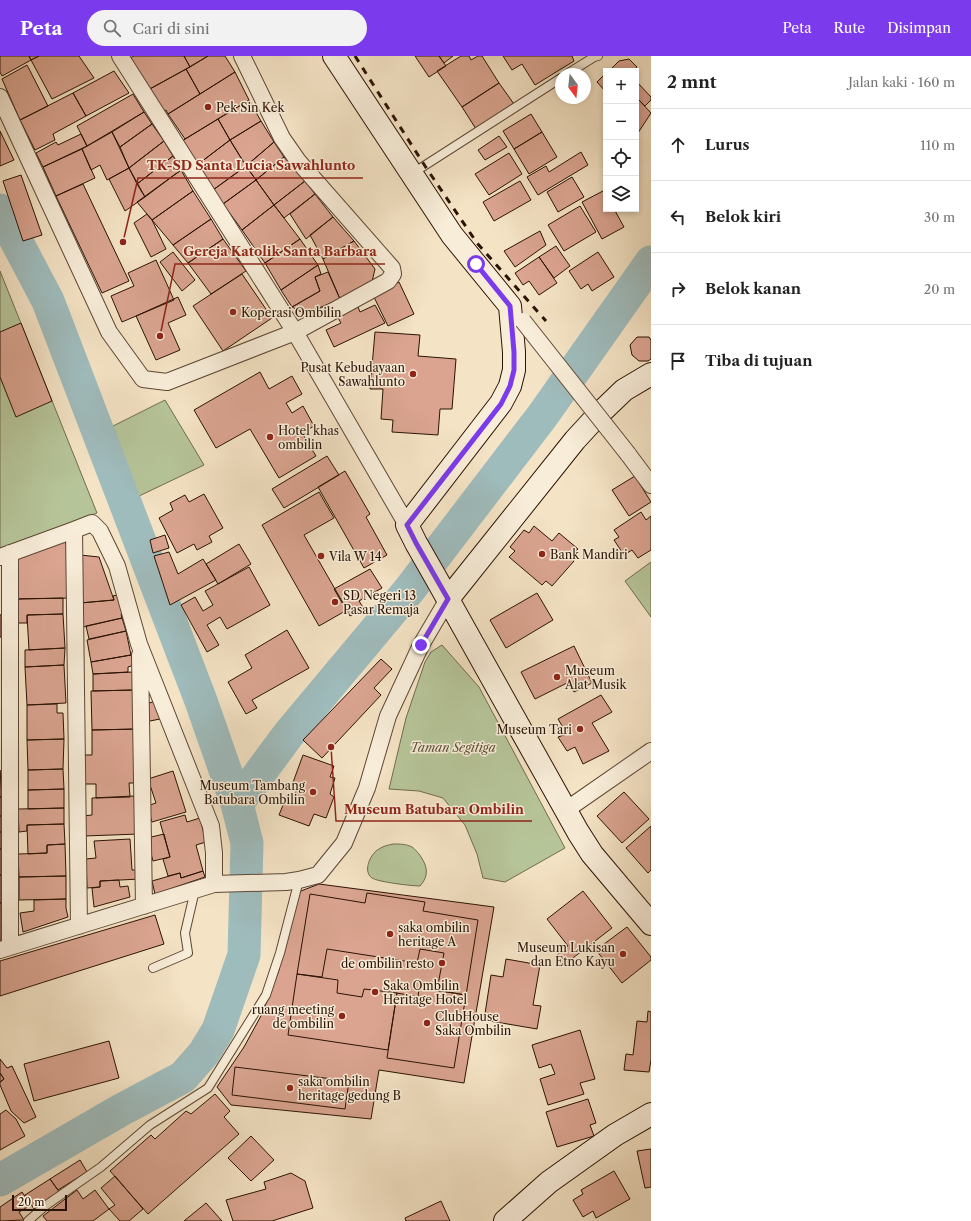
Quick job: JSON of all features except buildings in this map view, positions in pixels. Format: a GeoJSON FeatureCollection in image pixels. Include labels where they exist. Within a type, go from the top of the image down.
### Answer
{"type":"FeatureCollection","features":[{"type":"Feature","properties":{"kind":"main road"},"geometry":{"type":"LineString","coordinates":[[334,56],[452,235],[516,313],[514,370],[510,386],[501,404],[407,525],[592,854],[651,924]]}},
{"type":"Feature","properties":{"kind":"main road"},"geometry":{"type":"LineString","coordinates":[[448,599],[575,440],[624,390],[651,374]]}},
{"type":"Feature","properties":{"kind":"main road"},"geometry":{"type":"LineString","coordinates":[[505,1221],[549,1182],[615,1135],[651,1114]]}},
{"type":"Feature","properties":{"kind":"street"},"geometry":{"type":"LineString","coordinates":[[122,56],[295,332],[407,525]]}},
{"type":"Feature","properties":{"kind":"street"},"geometry":{"type":"LineString","coordinates":[[0,97],[109,332],[143,379],[168,382],[295,332],[388,281],[393,274],[392,268],[298,161],[282,138],[242,56]]}},
{"type":"Feature","properties":{"kind":"street"},"geometry":{"type":"LineString","coordinates":[[516,313],[651,484]]}},
{"type":"Feature","properties":{"kind":"street"},"geometry":{"type":"LineString","coordinates":[[219,884],[211,826],[139,644],[117,566],[100,531],[92,523],[5,555],[5,949],[195,890],[219,884],[292,881],[318,875],[344,843],[367,788],[388,716],[421,645],[448,599]]}},
{"type":"Feature","properties":{"kind":"street"},"geometry":{"type":"LineString","coordinates":[[74,530],[79,926]]}},
{"type":"Feature","properties":{"kind":"street"},"geometry":{"type":"LineString","coordinates":[[139,644],[144,906]]}},
{"type":"Feature","properties":{"kind":"street"},"geometry":{"type":"LineString","coordinates":[[566,810],[651,751]]}},
{"type":"Feature","properties":{"kind":"lane"},"geometry":{"type":"LineString","coordinates":[[577,68],[598,56]]}},
{"type":"Feature","properties":{"kind":"lane"},"geometry":{"type":"LineString","coordinates":[[413,174],[555,82]]}},
{"type":"Feature","properties":{"kind":"lane"},"geometry":{"type":"LineString","coordinates":[[28,1221],[45,1206],[101,1167],[150,1125],[208,1088],[266,995],[280,953],[292,881]]}},
{"type":"Feature","properties":{"kind":"lane"},"geometry":{"type":"LineString","coordinates":[[153,968],[188,953],[185,933],[195,890]]}},
{"type":"Feature","properties":{"kind":"green space"},"geometry":{"type":"Polygon","coordinates":[[[0,271],[97,513],[0,548],[0,271]]]}},
{"type":"Feature","properties":{"kind":"green space"},"geometry":{"type":"Polygon","coordinates":[[[165,400],[204,465],[137,497],[113,426],[165,400]]]}},
{"type":"Feature","properties":{"kind":"green space"},"geometry":{"type":"Polygon","coordinates":[[[651,562],[651,617],[625,581],[651,562]]]}},
{"type":"Feature","properties":{"kind":"green space","name":"Taman Segitiga"},"geometry":{"type":"Polygon","coordinates":[[[442,645],[479,687],[565,848],[505,882],[483,878],[477,854],[465,825],[443,798],[419,791],[389,789],[406,718],[425,662],[431,652],[442,645]]]}},
{"type":"Feature","properties":{"kind":"green space"},"geometry":{"type":"Polygon","coordinates":[[[393,844],[412,847],[422,858],[426,874],[420,886],[381,881],[372,878],[369,875],[368,867],[373,854],[381,848],[393,844]]]}},
{"type":"Feature","properties":{"kind":"waterway"},"geometry":{"type":"LineString","coordinates":[[0,210],[48,301],[201,701],[237,804],[247,843],[244,955],[218,1030],[204,1053],[183,1077],[121,1110],[0,1180]]}},
{"type":"Feature","properties":{"kind":"waterway"},"geometry":{"type":"LineString","coordinates":[[237,804],[288,735],[410,589],[543,415],[651,262]]}},
{"type":"Feature","properties":{"kind":"railway"},"geometry":{"type":"LineString","coordinates":[[355,56],[425,166],[477,243],[546,321]]}},
{"type":"Feature","properties":{"kind":"place","name":"Pek Sin Kek"},"geometry":{"type":"Point","coordinates":[208,107]}},
{"type":"Feature","properties":{"kind":"place","name":"TK-SD Santa Lucia Sawahlunto"},"geometry":{"type":"Point","coordinates":[123,242]}},
{"type":"Feature","properties":{"kind":"place","name":"Koperasi Ombilin"},"geometry":{"type":"Point","coordinates":[233,312]}},
{"type":"Feature","properties":{"kind":"place","name":"Gereja Katolik Santa Barbara"},"geometry":{"type":"Point","coordinates":[160,336]}},
{"type":"Feature","properties":{"kind":"place","name":"Pusat Kebudayaan Sawahlunto"},"geometry":{"type":"Point","coordinates":[413,374]}},
{"type":"Feature","properties":{"kind":"place","name":"Hotel khas ombilin"},"geometry":{"type":"Point","coordinates":[270,437]}},
{"type":"Feature","properties":{"kind":"place","name":"Bank Mandiri"},"geometry":{"type":"Point","coordinates":[542,554]}},
{"type":"Feature","properties":{"kind":"place","name":"Vila W 14"},"geometry":{"type":"Point","coordinates":[321,556]}},
{"type":"Feature","properties":{"kind":"place","name":"SD Negeri 13 Pasar Remaja"},"geometry":{"type":"Point","coordinates":[335,602]}},
{"type":"Feature","properties":{"kind":"place","name":"Museum Alat Musik"},"geometry":{"type":"Point","coordinates":[557,677]}},
{"type":"Feature","properties":{"kind":"place","name":"Museum Tari"},"geometry":{"type":"Point","coordinates":[580,729]}},
{"type":"Feature","properties":{"kind":"place","name":"Museum Batubara Ombilin"},"geometry":{"type":"Point","coordinates":[331,747]}},
{"type":"Feature","properties":{"kind":"place","name":"Museum Tambang Batubara Ombilin"},"geometry":{"type":"Point","coordinates":[313,792]}},
{"type":"Feature","properties":{"kind":"place","name":"saka ombilin heritage A"},"geometry":{"type":"Point","coordinates":[390,934]}},
{"type":"Feature","properties":{"kind":"place","name":"Museum Lukisan dan Etno Kayu"},"geometry":{"type":"Point","coordinates":[623,954]}},
{"type":"Feature","properties":{"kind":"place","name":"de ombilin resto"},"geometry":{"type":"Point","coordinates":[442,963]}},
{"type":"Feature","properties":{"kind":"place","name":"Saka Ombilin Heritage Hotel"},"geometry":{"type":"Point","coordinates":[375,992]}},
{"type":"Feature","properties":{"kind":"place","name":"ruang meeting de ombilin"},"geometry":{"type":"Point","coordinates":[342,1016]}},
{"type":"Feature","properties":{"kind":"place","name":"ClubHouse Saka Ombilin"},"geometry":{"type":"Point","coordinates":[427,1023]}},
{"type":"Feature","properties":{"kind":"place","name":"saka ombilin heritage gedung B"},"geometry":{"type":"Point","coordinates":[290,1088]}},
{"type":"Feature","properties":{"kind":"route"},"geometry":{"type":"LineString","coordinates":[[421,645],[448,599],[407,525],[501,404],[510,386],[514,370],[510,306],[476,264]]}}]}
